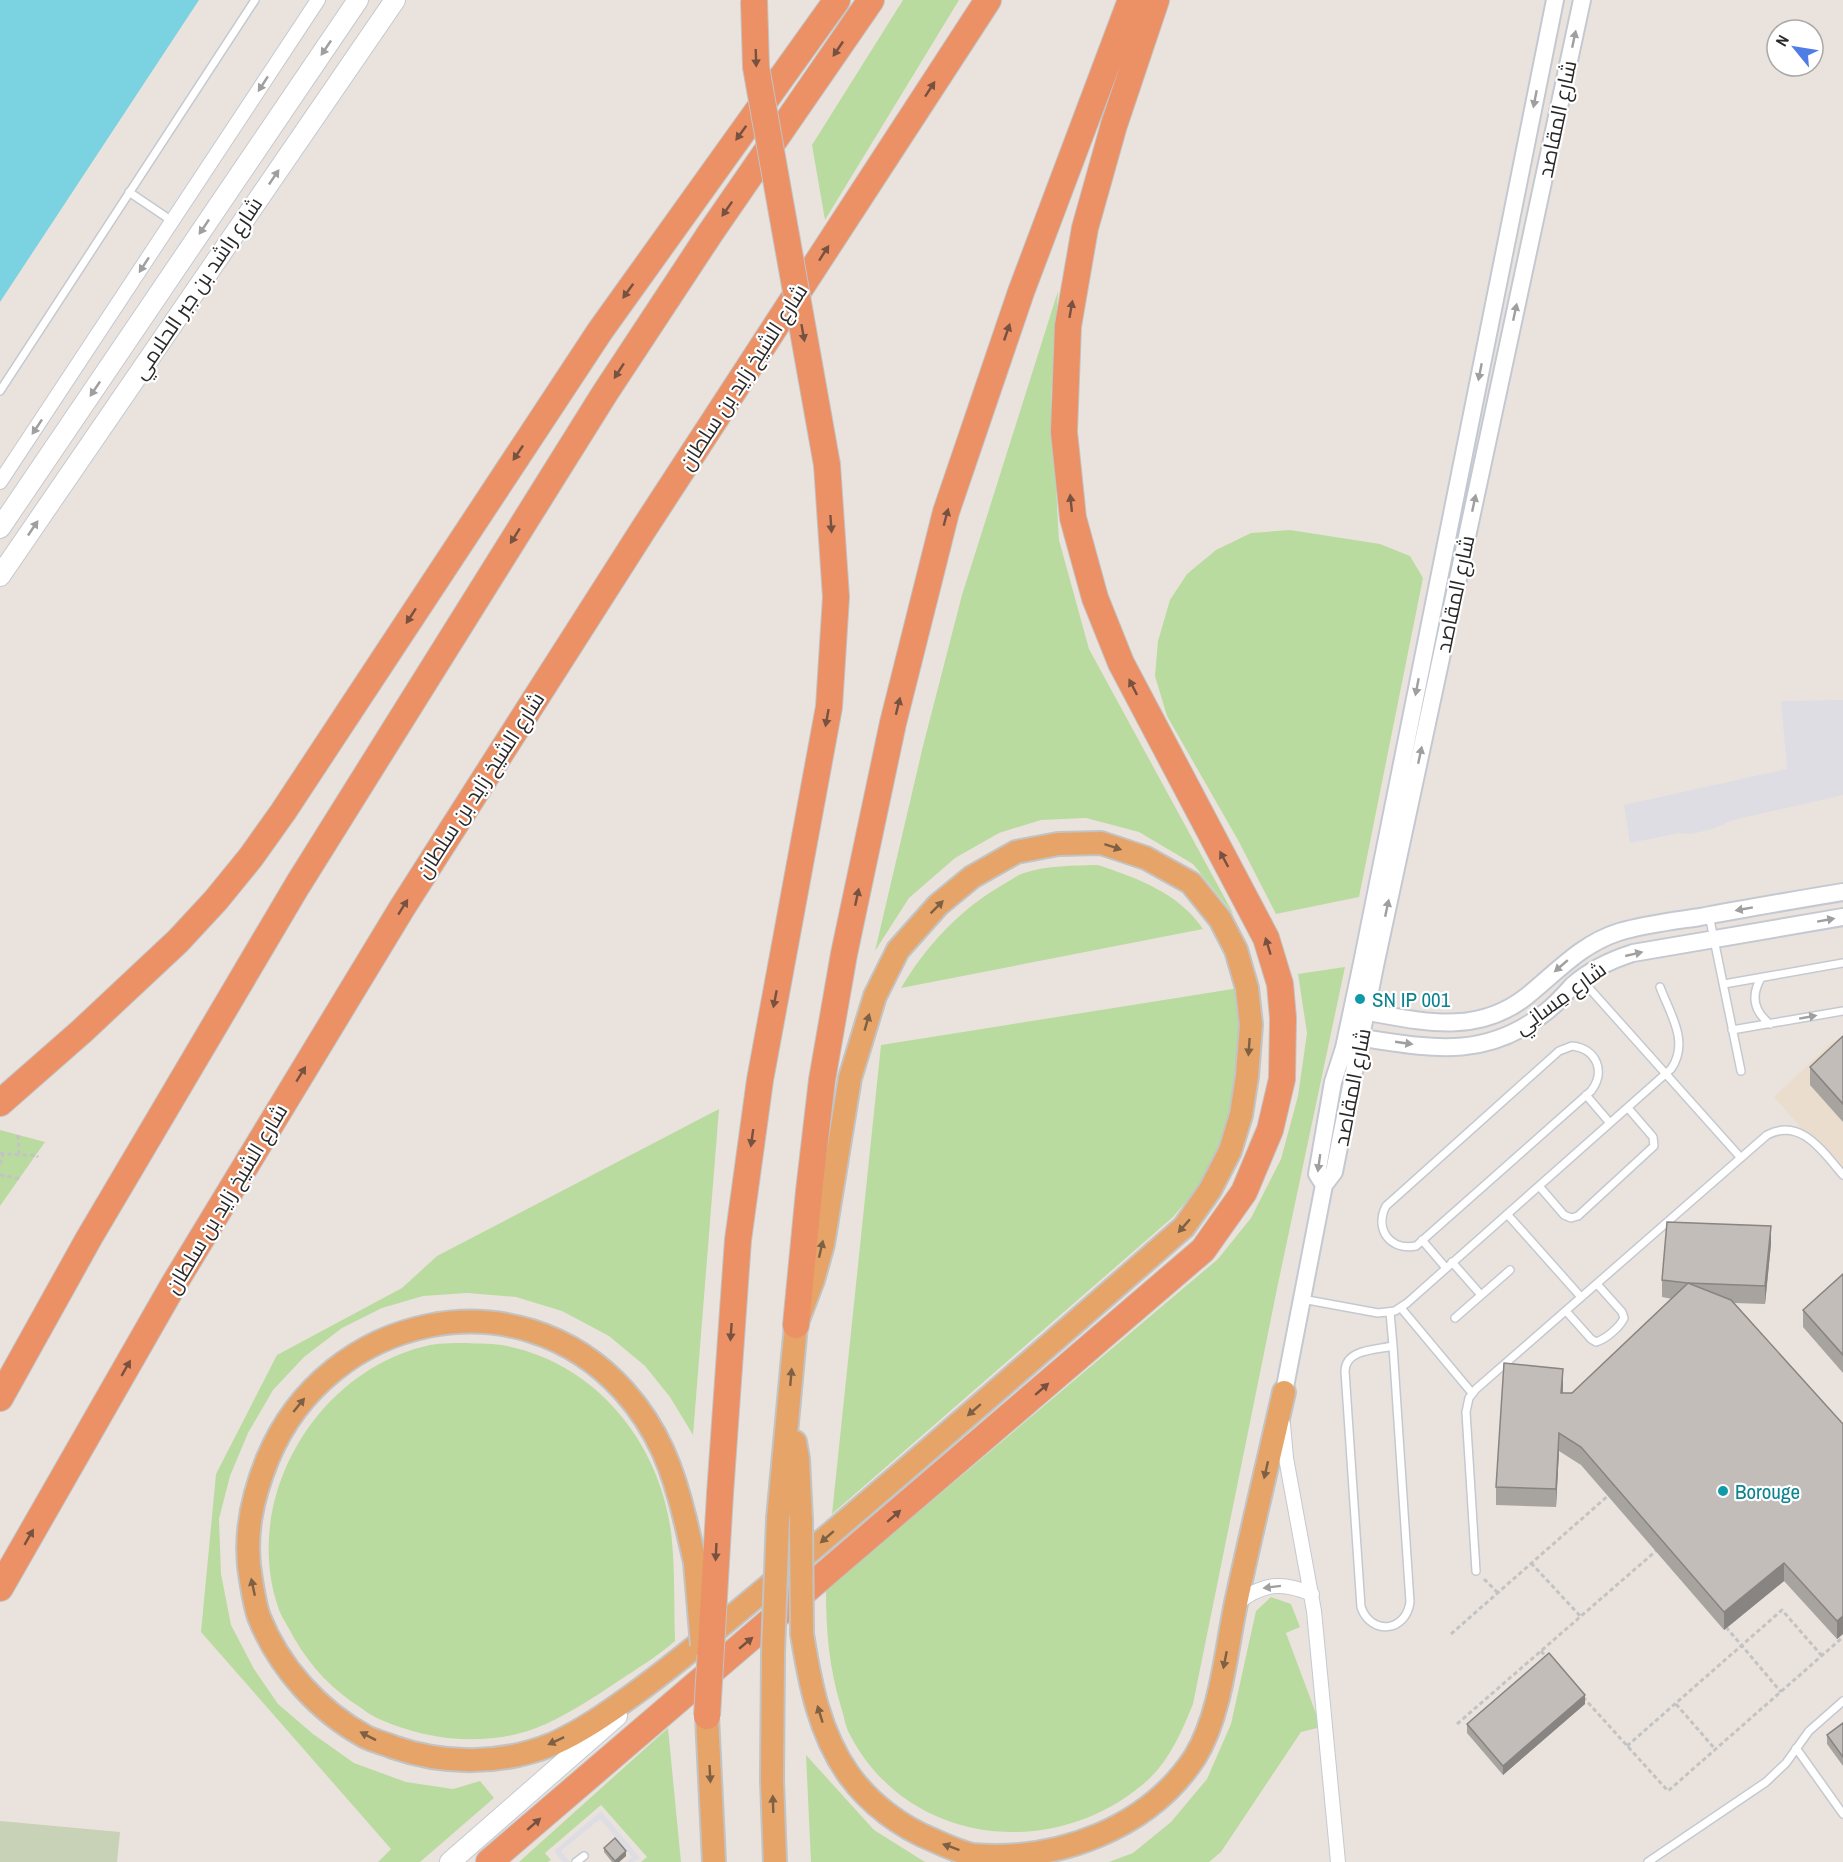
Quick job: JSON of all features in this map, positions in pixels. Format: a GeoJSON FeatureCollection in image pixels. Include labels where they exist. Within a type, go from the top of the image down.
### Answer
{"type":"FeatureCollection","features":[{"type":"Feature","properties":{"kind":"highway"},"geometry":{"type":"LineString","coordinates":[[707,1716],[738,1240],[760,1080],[829,707],[836,597],[827,465],[756,67],[754,0]]}},
{"type":"Feature","properties":{"kind":"highway"},"geometry":{"type":"LineString","coordinates":[[0,1103],[82,1031],[178,941],[251,857],[600,331],[837,0]]}},
{"type":"Feature","properties":{"kind":"highway"},"geometry":{"type":"LineString","coordinates":[[0,1398],[89,1238],[297,886],[605,393],[711,232],[871,0]]}},
{"type":"Feature","properties":{"kind":"highway","name":"شارع الشيخ زايد بن سلطان"},"geometry":{"type":"LineString","coordinates":[[0,1588],[174,1284],[402,908],[643,530],[988,0]]}},
{"type":"Feature","properties":{"kind":"highway"},"geometry":{"type":"LineString","coordinates":[[775,1862],[772,1780],[773,1653],[798,1459],[789,1408],[808,1191],[822,1080],[844,954],[893,723],[946,512],[1021,292],[1131,0]]}},
{"type":"Feature","properties":{"kind":"highway"},"geometry":{"type":"LineString","coordinates":[[489,1862],[1203,1250],[1244,1192],[1270,1130],[1282,1079],[1283,1018],[1280,984],[1266,938],[1120,663],[1095,598],[1072,518],[1064,432],[1068,326],[1085,228],[1114,125],[1156,0]]}},
{"type":"Feature","properties":{"kind":"highway"},"geometry":{"type":"LineString","coordinates":[[714,1862],[707,1716],[701,1619],[695,1562],[677,1484],[663,1448],[643,1414],[621,1388],[592,1361],[551,1338],[511,1325],[466,1322],[428,1324],[392,1335],[357,1352],[323,1378],[297,1407],[273,1446],[257,1485],[248,1522],[249,1571],[258,1615],[279,1654],[300,1685],[330,1712],[367,1737],[413,1754],[455,1760],[506,1758],[552,1744],[599,1719],[675,1665],[826,1538],[1184,1227],[1210,1190],[1230,1151],[1241,1115],[1251,1025],[1248,988],[1236,950],[1220,919],[1191,883],[1146,858],[1101,843],[1058,844],[1016,852],[972,876],[938,905],[898,950],[875,996],[850,1078],[823,1244],[813,1280],[796,1324]]}},
{"type":"Feature","properties":{"kind":"highway"},"geometry":{"type":"LineString","coordinates":[[789,1520],[810,1682],[828,1742],[850,1776],[878,1806],[908,1830],[973,1855],[1007,1860],[1050,1857],[1092,1845],[1136,1821],[1167,1793],[1196,1756],[1215,1710],[1236,1604],[1284,1392]]}},
{"type":"Feature","properties":{"kind":"main road","name":"شارع راشد بن جبر الحلامي"},"geometry":{"type":"LineString","coordinates":[[0,528],[358,0]]}},
{"type":"Feature","properties":{"kind":"main road","name":"شارع راشد بن جبر الحلامي"},"geometry":{"type":"LineString","coordinates":[[0,576],[395,0]]}},
{"type":"Feature","properties":{"kind":"main road"},"geometry":{"type":"LineString","coordinates":[[450,1862],[675,1665]]}},
{"type":"Feature","properties":{"kind":"street"},"geometry":{"type":"LineString","coordinates":[[0,482],[318,0]]}},
{"type":"Feature","properties":{"kind":"street","name":"شارع المقاصد"},"geometry":{"type":"LineString","coordinates":[[1284,1392],[1324,1185],[1318,1178],[1317,1169],[1333,1082],[1354,1037],[1369,964],[1555,0]]}},
{"type":"Feature","properties":{"kind":"street","name":"شارع المقاصد"},"geometry":{"type":"LineString","coordinates":[[1400,811],[1582,0]]}},
{"type":"Feature","properties":{"kind":"street","name":"شارع مِسانِي"},"geometry":{"type":"LineString","coordinates":[[1359,1011],[1448,1024],[1485,1018],[1514,1005],[1568,960],[1602,939],[1637,928],[1843,892]]}},
{"type":"Feature","properties":{"kind":"street","name":"شارع مِسانِي"},"geometry":{"type":"LineString","coordinates":[[1354,1037],[1442,1048],[1481,1044],[1518,1031],[1535,1021],[1581,979],[1605,963],[1619,957],[1843,917]]}},
{"type":"Feature","properties":{"kind":"street"},"geometry":{"type":"LineString","coordinates":[[1284,1392],[1286,1458],[1312,1594],[1338,1862]]}},
{"type":"Feature","properties":{"kind":"street"},"geometry":{"type":"LineString","coordinates":[[1236,1604],[1249,1594],[1264,1587],[1280,1585],[1297,1587],[1312,1594]]}},
{"type":"Feature","properties":{"kind":"lane"},"geometry":{"type":"LineString","coordinates":[[0,390],[255,0]]}},
{"type":"Feature","properties":{"kind":"lane"},"geometry":{"type":"LineString","coordinates":[[129,192],[173,221]]}},
{"type":"Feature","properties":{"kind":"lane"},"geometry":{"type":"LineString","coordinates":[[1709,915],[1741,1071]]}},
{"type":"Feature","properties":{"kind":"lane"},"geometry":{"type":"LineString","coordinates":[[1724,984],[1843,963]]}},
{"type":"Feature","properties":{"kind":"lane"},"geometry":{"type":"LineString","coordinates":[[1761,978],[1756,986],[1754,1003],[1762,1018],[1770,1024]]}},
{"type":"Feature","properties":{"kind":"lane"},"geometry":{"type":"LineString","coordinates":[[1581,979],[1741,1158]]}},
{"type":"Feature","properties":{"kind":"lane"},"geometry":{"type":"LineString","coordinates":[[1302,1299],[1378,1313],[1401,1308],[1628,1108],[1675,1063],[1680,1048],[1680,1039],[1660,987]]}},
{"type":"Feature","properties":{"kind":"lane"},"geometry":{"type":"LineString","coordinates":[[1732,1030],[1843,1011]]}},
{"type":"Feature","properties":{"kind":"lane"},"geometry":{"type":"LineString","coordinates":[[1565,1047],[1580,1047],[1593,1054],[1597,1061],[1598,1077],[1596,1084],[1586,1095],[1422,1240],[1416,1246],[1409,1247],[1402,1247],[1390,1241],[1382,1229],[1381,1221],[1386,1206],[1559,1051],[1565,1047]]}},
{"type":"Feature","properties":{"kind":"lane"},"geometry":{"type":"LineString","coordinates":[[1586,1095],[1610,1123]]}},
{"type":"Feature","properties":{"kind":"lane"},"geometry":{"type":"LineString","coordinates":[[1539,1186],[1564,1215],[1571,1218],[1578,1216],[1654,1146],[1653,1137],[1628,1108]]}},
{"type":"Feature","properties":{"kind":"lane"},"geometry":{"type":"LineString","coordinates":[[1476,1570],[1466,1412],[1472,1393],[1767,1135],[1774,1131],[1799,1132],[1812,1141],[1843,1175]]}},
{"type":"Feature","properties":{"kind":"lane"},"geometry":{"type":"LineString","coordinates":[[1507,1214],[1581,1297]]}},
{"type":"Feature","properties":{"kind":"lane"},"geometry":{"type":"LineString","coordinates":[[1422,1240],[1446,1268]]}},
{"type":"Feature","properties":{"kind":"lane"},"geometry":{"type":"LineString","coordinates":[[1452,1262],[1481,1295]]}},
{"type":"Feature","properties":{"kind":"lane"},"geometry":{"type":"LineString","coordinates":[[1455,1318],[1510,1270]]}},
{"type":"Feature","properties":{"kind":"lane"},"geometry":{"type":"LineString","coordinates":[[1566,1311],[1596,1342],[1602,1340],[1621,1324],[1624,1318],[1622,1312],[1597,1284]]}},
{"type":"Feature","properties":{"kind":"lane"},"geometry":{"type":"LineString","coordinates":[[1401,1308],[1472,1393]]}},
{"type":"Feature","properties":{"kind":"lane"},"geometry":{"type":"LineString","coordinates":[[1390,1312],[1393,1346],[1410,1602],[1406,1615],[1401,1621],[1395,1625],[1381,1626],[1368,1619],[1360,1607],[1345,1371],[1347,1361],[1356,1353],[1393,1346]]}},
{"type":"Feature","properties":{"kind":"lane"},"geometry":{"type":"LineString","coordinates":[[1648,1862],[1766,1782],[1782,1768],[1809,1731],[1843,1701]]}},
{"type":"Feature","properties":{"kind":"lane"},"geometry":{"type":"LineString","coordinates":[[1796,1748],[1843,1814]]}},
{"type":"Feature","properties":{"kind":"lane"},"geometry":{"type":"LineString","coordinates":[[576,1862],[584,1856]]}},
{"type":"Feature","properties":{"kind":"path"},"geometry":{"type":"LineString","coordinates":[[18,1135],[19,1153]]}},
{"type":"Feature","properties":{"kind":"path"},"geometry":{"type":"LineString","coordinates":[[0,1164],[2,1154],[19,1153],[38,1157]]}},
{"type":"Feature","properties":{"kind":"path"},"geometry":{"type":"LineString","coordinates":[[0,1175],[22,1179]]}},
{"type":"Feature","properties":{"kind":"path"},"geometry":{"type":"LineString","coordinates":[[1451,1634],[1613,1491]]}},
{"type":"Feature","properties":{"kind":"path"},"geometry":{"type":"LineString","coordinates":[[1457,1724],[1660,1547]]}},
{"type":"Feature","properties":{"kind":"path"},"geometry":{"type":"LineString","coordinates":[[1532,1563],[1581,1617]]}},
{"type":"Feature","properties":{"kind":"path"},"geometry":{"type":"LineString","coordinates":[[1476,1570],[1498,1593]]}},
{"type":"Feature","properties":{"kind":"path"},"geometry":{"type":"LineString","coordinates":[[1628,1746],[1782,1610],[1822,1656]]}},
{"type":"Feature","properties":{"kind":"path"},"geometry":{"type":"LineString","coordinates":[[1720,1619],[1781,1692]]}},
{"type":"Feature","properties":{"kind":"path"},"geometry":{"type":"LineString","coordinates":[[1581,1694],[1668,1791],[1843,1637]]}},
{"type":"Feature","properties":{"kind":"path"},"geometry":{"type":"LineString","coordinates":[[1541,1651],[1549,1660]]}},
{"type":"Feature","properties":{"kind":"path"},"geometry":{"type":"LineString","coordinates":[[1676,1704],[1715,1749]]}},
{"type":"Feature","properties":{"kind":"shaded area"},"geometry":{"type":"Polygon","coordinates":[[[1843,700],[1843,795],[1733,820],[1713,829],[1691,834],[1679,833],[1630,843],[1624,805],[1787,769],[1781,701],[1843,700]]]}},
{"type":"Feature","properties":{"kind":"shaded area"},"geometry":{"type":"Polygon","coordinates":[[[1843,1039],[1843,1176],[1774,1097],[1833,1041],[1843,1039]]]}},
{"type":"Feature","properties":{"kind":"shaded area"},"geometry":{"type":"Polygon","coordinates":[[[601,1811],[640,1858],[634,1862],[626,1862],[632,1857],[600,1819],[561,1851],[570,1862],[563,1862],[554,1851],[601,1811]]]}},
{"type":"Feature","properties":{"kind":"green space"},"geometry":{"type":"Polygon","coordinates":[[[903,0],[959,0],[825,220],[812,145],[903,0]]]}},
{"type":"Feature","properties":{"kind":"green space"},"geometry":{"type":"Polygon","coordinates":[[[1058,291],[1051,400],[1059,540],[1089,649],[1234,915],[1193,864],[1139,832],[1086,818],[1041,820],[999,833],[955,858],[909,898],[875,951],[923,746],[962,595],[1058,291]]]}},
{"type":"Feature","properties":{"kind":"green space"},"geometry":{"type":"Polygon","coordinates":[[[1290,530],[1380,544],[1410,556],[1423,578],[1359,897],[1276,914],[1238,840],[1167,716],[1155,676],[1158,641],[1170,600],[1187,574],[1216,550],[1251,533],[1290,530]]]}},
{"type":"Feature","properties":{"kind":"green space"},"geometry":{"type":"Polygon","coordinates":[[[1098,865],[1142,881],[1170,896],[1193,916],[1203,929],[901,988],[933,943],[959,916],[988,894],[1019,875],[1033,870],[1061,866],[1098,865]]]}},
{"type":"Feature","properties":{"kind":"green space"},"geometry":{"type":"Polygon","coordinates":[[[1345,967],[1193,1704],[1180,1734],[1164,1761],[1150,1778],[1114,1805],[1073,1823],[1031,1831],[988,1830],[946,1820],[908,1801],[875,1772],[849,1733],[831,1663],[826,1590],[1218,1259],[1251,1218],[1281,1159],[1298,1096],[1307,1033],[1298,974],[1345,967]]]}},
{"type":"Feature","properties":{"kind":"green space"},"geometry":{"type":"Polygon","coordinates":[[[1239,988],[1244,1026],[1241,1075],[1222,1147],[1201,1184],[1173,1217],[832,1514],[881,1045],[1239,988]]]}},
{"type":"Feature","properties":{"kind":"green space"},"geometry":{"type":"Polygon","coordinates":[[[719,1109],[693,1435],[670,1397],[645,1366],[609,1336],[562,1311],[516,1297],[467,1293],[423,1296],[382,1308],[342,1328],[304,1357],[273,1390],[248,1433],[230,1476],[219,1519],[221,1574],[231,1625],[254,1669],[278,1704],[313,1734],[354,1763],[406,1782],[453,1789],[480,1781],[494,1798],[420,1862],[378,1862],[391,1849],[201,1632],[216,1474],[277,1355],[402,1288],[437,1256],[719,1109]]]}},
{"type":"Feature","properties":{"kind":"green space"},"geometry":{"type":"Polygon","coordinates":[[[0,1130],[45,1142],[0,1206],[0,1130]]]}},
{"type":"Feature","properties":{"kind":"green space"},"geometry":{"type":"Polygon","coordinates":[[[466,1343],[502,1345],[540,1356],[571,1372],[598,1392],[621,1416],[641,1444],[656,1474],[666,1507],[674,1566],[675,1641],[602,1692],[556,1719],[526,1732],[483,1739],[440,1737],[399,1727],[372,1715],[332,1686],[308,1659],[279,1610],[269,1565],[270,1523],[280,1482],[298,1444],[323,1409],[354,1381],[390,1359],[430,1345],[466,1343]]]}},
{"type":"Feature","properties":{"kind":"green space"},"geometry":{"type":"Polygon","coordinates":[[[1271,1597],[1291,1604],[1300,1627],[1286,1633],[1321,1727],[1301,1732],[1221,1852],[1209,1862],[1109,1862],[1133,1853],[1171,1822],[1207,1779],[1231,1724],[1256,1611],[1271,1597]]]}},
{"type":"Feature","properties":{"kind":"green space"},"geometry":{"type":"Polygon","coordinates":[[[668,1728],[681,1862],[641,1862],[647,1857],[601,1805],[545,1853],[551,1860],[548,1862],[519,1862],[668,1728]]]}},
{"type":"Feature","properties":{"kind":"green space"},"geometry":{"type":"Polygon","coordinates":[[[806,1755],[874,1830],[925,1862],[811,1862],[806,1755]]]}},
{"type":"Feature","properties":{"kind":"green space"},"geometry":{"type":"Polygon","coordinates":[[[0,1821],[120,1832],[117,1862],[0,1862],[0,1821]]]}},
{"type":"Feature","properties":{"kind":"water"},"geometry":{"type":"Polygon","coordinates":[[[0,0],[199,0],[0,302],[0,0]]]}},
{"type":"Feature","properties":{"kind":"building"},"geometry":{"type":"Polygon","coordinates":[[[1843,1036],[1843,1104],[1810,1067],[1843,1036]]]}},
{"type":"Feature","properties":{"kind":"building"},"geometry":{"type":"Polygon","coordinates":[[[1667,1222],[1771,1226],[1765,1286],[1662,1280],[1667,1222]]]}},
{"type":"Feature","properties":{"kind":"building"},"geometry":{"type":"Polygon","coordinates":[[[1843,1274],[1843,1355],[1803,1310],[1843,1274]]]}},
{"type":"Feature","properties":{"kind":"building","name":"Borouge"},"geometry":{"type":"Polygon","coordinates":[[[1688,1283],[1731,1300],[1843,1424],[1843,1616],[1837,1621],[1784,1563],[1724,1612],[1581,1447],[1559,1433],[1556,1489],[1496,1487],[1504,1363],[1563,1369],[1561,1393],[1572,1393],[1688,1283]]]}},
{"type":"Feature","properties":{"kind":"building"},"geometry":{"type":"Polygon","coordinates":[[[1549,1653],[1585,1695],[1503,1766],[1467,1724],[1549,1653]]]}},
{"type":"Feature","properties":{"kind":"building"},"geometry":{"type":"Polygon","coordinates":[[[1843,1723],[1843,1757],[1827,1735],[1843,1723]]]}},
{"type":"Feature","properties":{"kind":"building"},"geometry":{"type":"Polygon","coordinates":[[[615,1838],[626,1851],[615,1861],[604,1848],[615,1838]]]}},
{"type":"Feature","properties":{"kind":"place","name":"SN IP 001"},"geometry":{"type":"Point","coordinates":[1360,999]}},
{"type":"Feature","properties":{"kind":"place","name":"Borouge"},"geometry":{"type":"Point","coordinates":[1723,1491]}}]}
